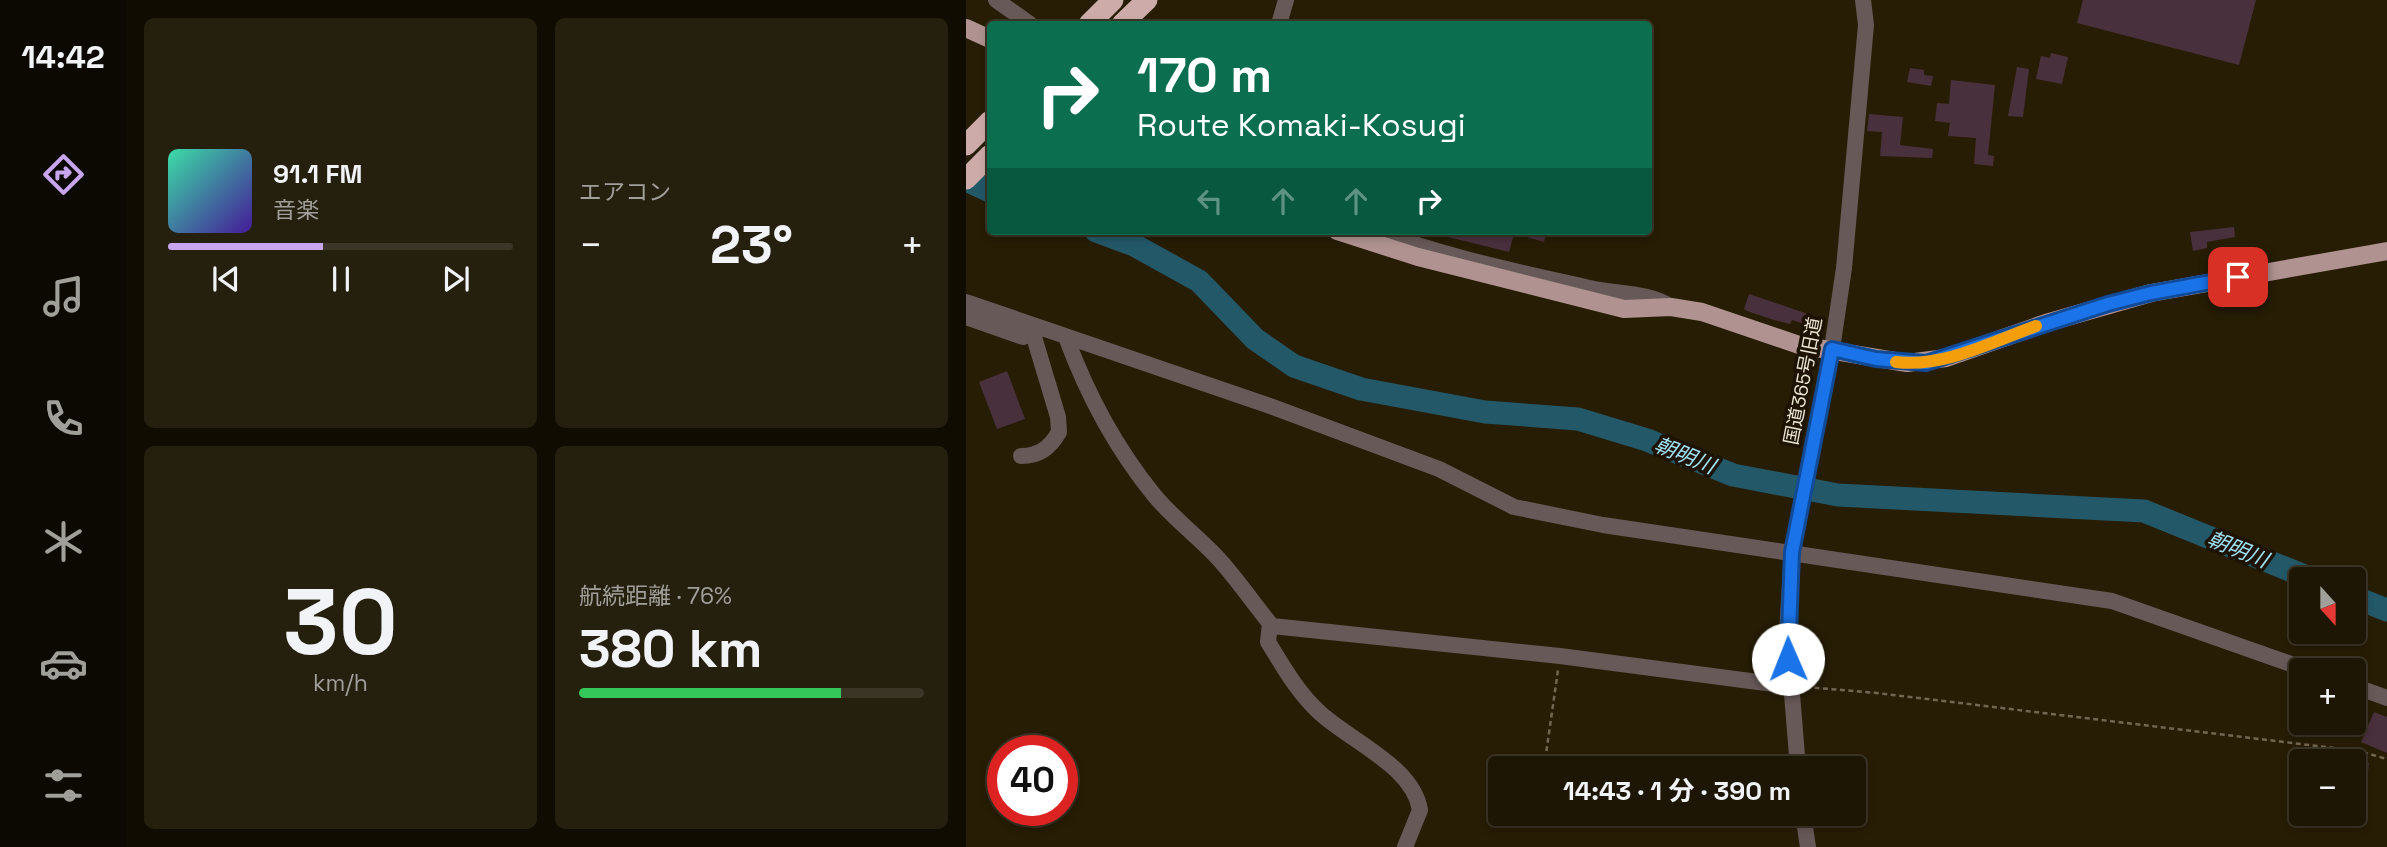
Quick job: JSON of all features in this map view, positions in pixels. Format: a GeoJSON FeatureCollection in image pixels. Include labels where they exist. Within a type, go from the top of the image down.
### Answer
{"type":"FeatureCollection","features":[{"type":"Feature","properties":{"kind":"highway"},"geometry":{"type":"LineString","coordinates":[[1092,21],[1113,0]]}},
{"type":"Feature","properties":{"kind":"highway"},"geometry":{"type":"LineString","coordinates":[[1125,21],[1147,0]]}},
{"type":"Feature","properties":{"kind":"highway"},"geometry":{"type":"LineString","coordinates":[[966,145],[987,124]]}},
{"type":"Feature","properties":{"kind":"highway"},"geometry":{"type":"LineString","coordinates":[[966,179],[987,158]]}},
{"type":"Feature","properties":{"kind":"main road"},"geometry":{"type":"LineString","coordinates":[[966,28],[987,38]]}},
{"type":"Feature","properties":{"kind":"main road"},"geometry":{"type":"LineString","coordinates":[[1349,235],[1418,257],[1624,309],[1671,307],[1702,312],[1831,354],[1926,363],[2151,293],[2387,251]]}},
{"type":"Feature","properties":{"kind":"street"},"geometry":{"type":"LineString","coordinates":[[996,0],[1026,21]]}},
{"type":"Feature","properties":{"kind":"street"},"geometry":{"type":"LineString","coordinates":[[1280,21],[1286,0]]}},
{"type":"Feature","properties":{"kind":"street","name":"国道365号旧道"},"geometry":{"type":"LineString","coordinates":[[1797,756],[1789,686],[1787,632],[1793,546],[1831,354],[1844,268],[1866,25],[1863,0]]}},
{"type":"Feature","properties":{"kind":"street"},"geometry":{"type":"LineString","coordinates":[[1387,235],[1545,278],[1625,296],[1655,297],[1671,307]]}},
{"type":"Feature","properties":{"kind":"street"},"geometry":{"type":"LineString","coordinates":[[966,302],[1270,406],[1439,469],[1514,507],[1603,525],[1793,546],[2112,601],[2289,663]]}},
{"type":"Feature","properties":{"kind":"street"},"geometry":{"type":"LineString","coordinates":[[966,317],[1023,337],[1038,327]]}},
{"type":"Feature","properties":{"kind":"street"},"geometry":{"type":"LineString","coordinates":[[1020,456],[1033,456],[1045,450],[1059,432],[1058,416],[1034,337],[1038,327]]}},
{"type":"Feature","properties":{"kind":"street"},"geometry":{"type":"LineString","coordinates":[[1066,337],[1082,380],[1112,435],[1156,497],[1215,555],[1270,624],[1268,642],[1301,694],[1320,713],[1410,782],[1420,810],[1405,847]]}},
{"type":"Feature","properties":{"kind":"street"},"geometry":{"type":"LineString","coordinates":[[1270,624],[1560,656],[1789,686]]}},
{"type":"Feature","properties":{"kind":"street"},"geometry":{"type":"LineString","coordinates":[[2366,690],[2387,698]]}},
{"type":"Feature","properties":{"kind":"street"},"geometry":{"type":"LineString","coordinates":[[1805,826],[1808,847]]}},
{"type":"Feature","properties":{"kind":"path"},"geometry":{"type":"LineString","coordinates":[[1546,756],[1560,656]]}},
{"type":"Feature","properties":{"kind":"path"},"geometry":{"type":"LineString","coordinates":[[1789,686],[1877,693],[2359,751],[2387,759]]}},
{"type":"Feature","properties":{"kind":"building"},"geometry":{"type":"Polygon","coordinates":[[[2083,0],[2256,0],[2239,65],[2077,23],[2083,0]]]}},
{"type":"Feature","properties":{"kind":"building"},"geometry":{"type":"Polygon","coordinates":[[[2051,53],[2068,57],[2062,84],[2036,79],[2041,56],[2050,58],[2051,53]]]}},
{"type":"Feature","properties":{"kind":"building"},"geometry":{"type":"Polygon","coordinates":[[[2017,67],[2029,69],[2023,117],[2008,116],[2017,67]]]}},
{"type":"Feature","properties":{"kind":"building"},"geometry":{"type":"Polygon","coordinates":[[[1910,68],[1924,70],[1924,75],[1933,76],[1931,86],[1907,82],[1910,68]]]}},
{"type":"Feature","properties":{"kind":"building"},"geometry":{"type":"Polygon","coordinates":[[[1951,80],[1995,85],[1988,155],[1994,156],[1993,166],[1974,164],[1976,138],[1948,136],[1950,123],[1935,121],[1937,103],[1949,104],[1951,80]]]}},
{"type":"Feature","properties":{"kind":"building"},"geometry":{"type":"Polygon","coordinates":[[[1869,114],[1903,117],[1900,145],[1933,149],[1932,158],[1880,156],[1882,132],[1867,131],[1869,114]]]}},
{"type":"Feature","properties":{"kind":"building"},"geometry":{"type":"Polygon","coordinates":[[[2234,227],[2235,237],[2207,242],[2207,248],[2193,251],[2190,232],[2234,227]]]}},
{"type":"Feature","properties":{"kind":"building"},"geometry":{"type":"Polygon","coordinates":[[[1440,235],[1514,235],[1509,252],[1440,235]]]}},
{"type":"Feature","properties":{"kind":"building"},"geometry":{"type":"Polygon","coordinates":[[[1520,235],[1546,235],[1544,242],[1520,235]]]}},
{"type":"Feature","properties":{"kind":"building"},"geometry":{"type":"Polygon","coordinates":[[[1749,294],[1811,315],[1808,325],[1792,320],[1790,324],[1747,311],[1744,309],[1749,294]]]}},
{"type":"Feature","properties":{"kind":"building"},"geometry":{"type":"Polygon","coordinates":[[[1007,371],[1025,419],[997,429],[979,382],[1007,371]]]}},
{"type":"Feature","properties":{"kind":"building"},"geometry":{"type":"Polygon","coordinates":[[[2374,712],[2387,717],[2387,753],[2361,742],[2374,712]]]}},
{"type":"Feature","properties":{"kind":"building"},"geometry":{"type":"Polygon","coordinates":[[[2366,763],[2369,763],[2366,787],[2366,763]]]}},
{"type":"Feature","properties":{"kind":"waterway","name":"朝明川"},"geometry":{"type":"LineString","coordinates":[[966,180],[987,190]]}},
{"type":"Feature","properties":{"kind":"waterway","name":"朝明川"},"geometry":{"type":"LineString","coordinates":[[1107,235],[1134,245],[1199,281],[1255,339],[1294,366],[1361,389],[1485,412],[1578,419],[1647,440],[1733,475],[1838,495],[2144,511],[2289,570]]}},
{"type":"Feature","properties":{"kind":"waterway","name":"朝明川"},"geometry":{"type":"LineString","coordinates":[[2366,602],[2387,610]]}},
{"type":"Feature","properties":{"kind":"slow traffic"},"geometry":{"type":"LineString","coordinates":[[1896,362],[1926,363],[1946,358],[2036,326]]}},
{"type":"Feature","properties":{"kind":"route"},"geometry":{"type":"LineString","coordinates":[[1788,659],[1792,552],[1832,349],[1876,359],[1926,363],[2108,304],[2238,277]]}}]}
